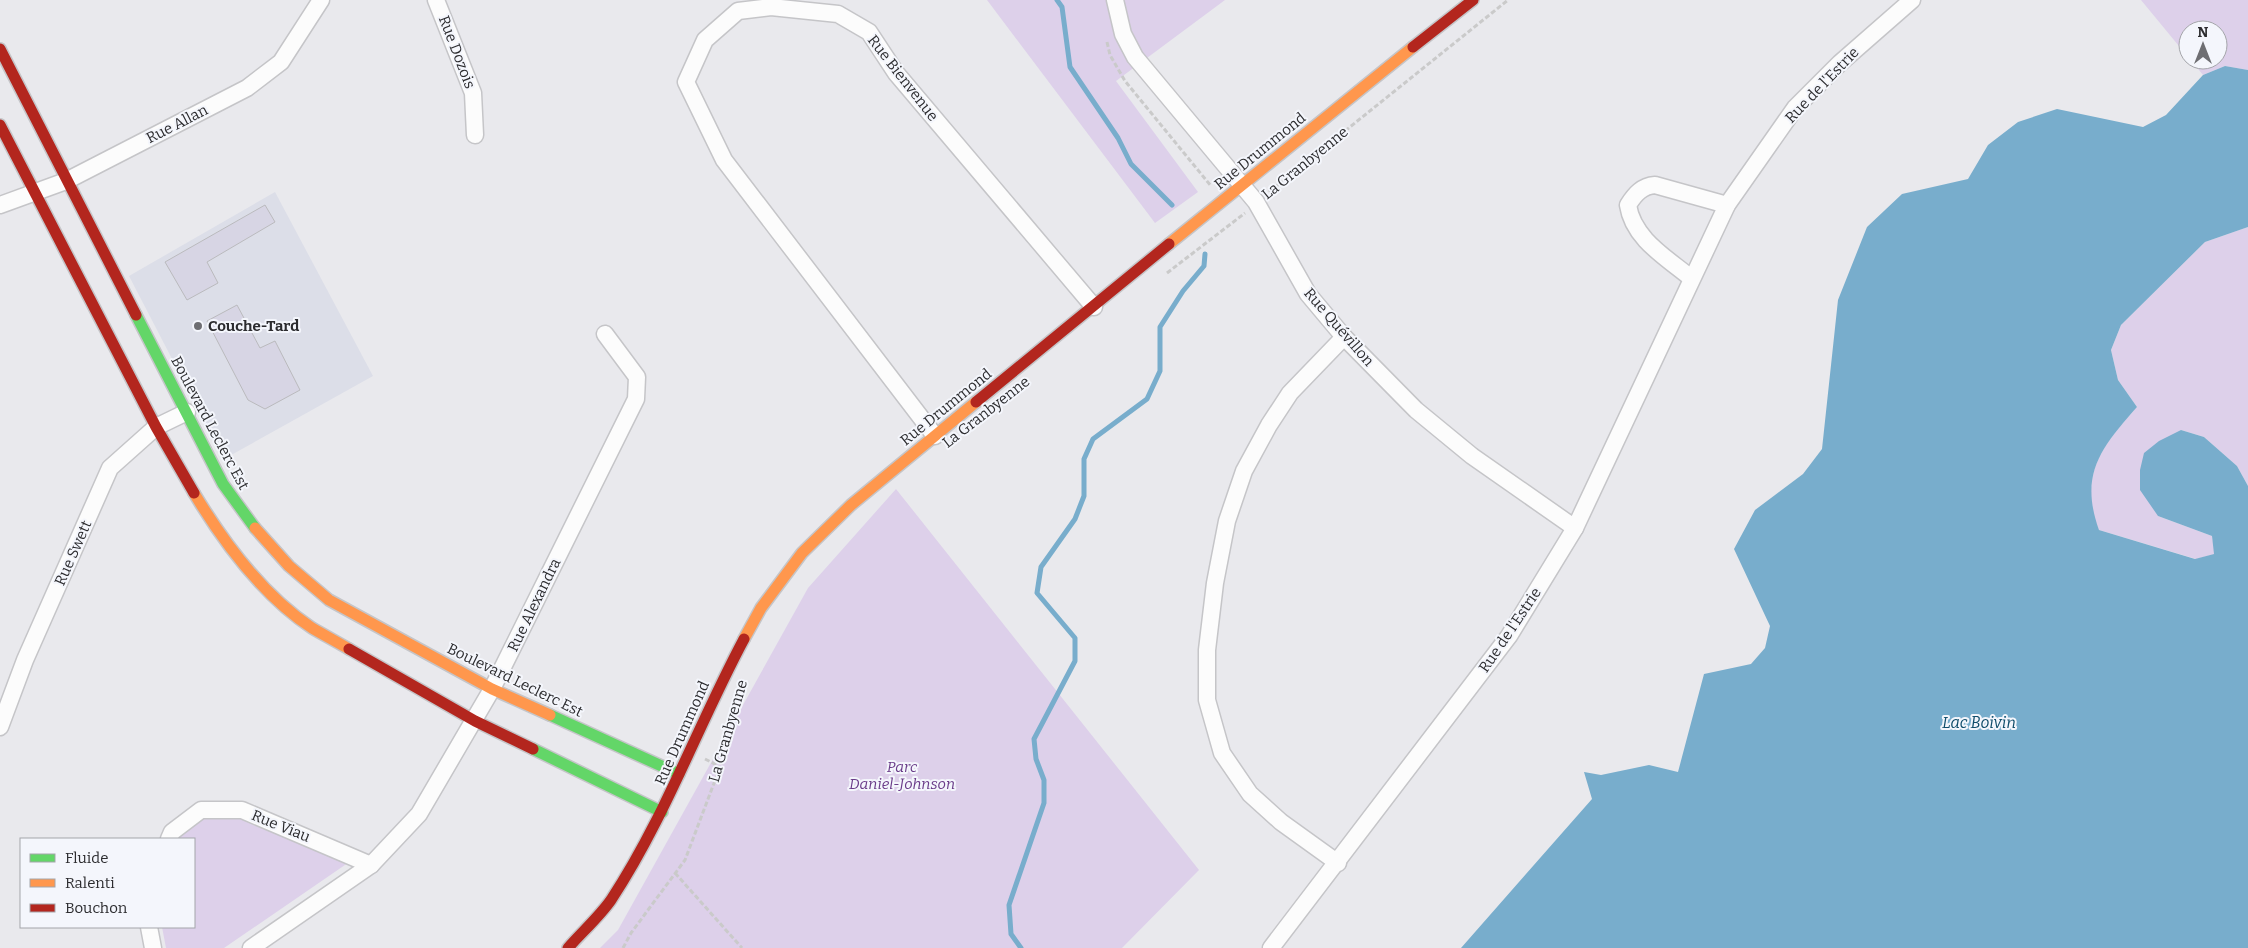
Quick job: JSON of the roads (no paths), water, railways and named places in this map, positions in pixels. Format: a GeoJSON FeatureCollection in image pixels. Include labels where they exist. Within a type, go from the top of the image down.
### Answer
{"type":"FeatureCollection","features":[{"type":"Feature","properties":{"kind":"street","name":"Rue Allan"},"geometry":{"type":"LineString","coordinates":[[0,205],[66,181],[248,88],[281,62],[321,0]]}},
{"type":"Feature","properties":{"kind":"street","name":"Rue Dozois"},"geometry":{"type":"LineString","coordinates":[[436,0],[473,93],[475,135]]}},
{"type":"Feature","properties":{"kind":"street","name":"Rue Quévillon"},"geometry":{"type":"LineString","coordinates":[[1115,0],[1123,34],[1136,57],[1256,202],[1308,294],[1344,337],[1416,410],[1472,456],[1575,528]]}},
{"type":"Feature","properties":{"kind":"street","name":"Rue Drummond"},"geometry":{"type":"LineString","coordinates":[[568,948],[610,901],[662,812],[688,750],[727,670],[761,608],[796,561],[851,505],[1242,185],[1473,0]]}},
{"type":"Feature","properties":{"kind":"street","name":"Rue de l'Estrie"},"geometry":{"type":"LineString","coordinates":[[1271,948],[1338,863],[1509,636],[1575,528],[1727,205],[1795,108],[1840,63],[1912,0]]}},
{"type":"Feature","properties":{"kind":"street","name":"Rue Bienvenue"},"geometry":{"type":"LineString","coordinates":[[935,436],[724,160],[686,82],[705,40],[738,11],[771,7],[838,14],[869,32],[896,73],[1094,307]]}},
{"type":"Feature","properties":{"kind":"street","name":"Boulevard Leclerc Est"},"geometry":{"type":"LineString","coordinates":[[0,49],[66,181],[188,412],[223,484],[249,522],[289,566],[329,600],[492,689],[679,774]]}},
{"type":"Feature","properties":{"kind":"street"},"geometry":{"type":"LineString","coordinates":[[0,125],[156,427],[206,513],[226,542],[266,590],[311,627],[475,721],[662,812]]}},
{"type":"Feature","properties":{"kind":"street"},"geometry":{"type":"LineString","coordinates":[[1691,278],[1640,234],[1630,218],[1628,205],[1639,190],[1646,186],[1656,185],[1727,205]]}},
{"type":"Feature","properties":{"kind":"street","name":"Rue Alexandra"},"geometry":{"type":"LineString","coordinates":[[251,948],[371,865],[419,814],[475,721],[636,398],[637,377],[605,334]]}},
{"type":"Feature","properties":{"kind":"street"},"geometry":{"type":"LineString","coordinates":[[1338,863],[1281,822],[1250,794],[1222,753],[1207,700],[1207,650],[1215,582],[1227,521],[1244,471],[1269,425],[1290,393],[1344,337]]}},
{"type":"Feature","properties":{"kind":"street","name":"Rue Swett"},"geometry":{"type":"LineString","coordinates":[[0,727],[25,660],[110,468],[156,427],[188,412]]}},
{"type":"Feature","properties":{"kind":"street","name":"Rue Viau"},"geometry":{"type":"LineString","coordinates":[[169,838],[172,832],[201,810],[242,810],[371,865]]}},
{"type":"Feature","properties":{"kind":"street"},"geometry":{"type":"LineString","coordinates":[[149,928],[153,948]]}},
{"type":"Feature","properties":{"kind":"water","name":"Lac Boivin"},"geometry":{"type":"Polygon","coordinates":[[[2228,67],[2248,70],[2248,227],[2205,242],[2121,325],[2111,350],[2118,380],[2137,407],[2104,449],[2097,463],[2091,493],[2093,510],[2099,530],[2195,559],[2214,554],[2212,536],[2158,516],[2140,490],[2140,470],[2144,453],[2159,441],[2181,430],[2204,437],[2237,466],[2248,486],[2248,948],[1461,948],[1592,799],[1584,772],[1601,775],[1649,765],[1678,772],[1704,674],[1751,664],[1765,648],[1770,626],[1734,549],[1755,510],[1803,474],[1822,449],[1838,300],[1867,227],[1902,194],[1968,179],[1988,145],[2018,122],[2057,109],[2143,127],[2166,115],[2203,75],[2215,70],[2228,70],[2228,67]]]}},
{"type":"Feature","properties":{"kind":"waterway"},"geometry":{"type":"LineString","coordinates":[[1057,0],[1062,7],[1070,67],[1118,138],[1131,164],[1172,205]]}},
{"type":"Feature","properties":{"kind":"waterway"},"geometry":{"type":"LineString","coordinates":[[1021,948],[1011,934],[1009,905],[1044,803],[1044,780],[1036,759],[1034,739],[1075,661],[1075,638],[1037,593],[1041,567],[1075,519],[1084,496],[1084,459],[1093,439],[1147,399],[1160,371],[1160,327],[1183,291],[1204,266],[1205,254]]}},
{"type":"Feature","properties":{"kind":"place","name":"Couche-Tard"},"geometry":{"type":"Point","coordinates":[198,326]}},
{"type":"Feature","properties":{"kind":"park label","name":"Parc Daniel-Johnson"},"geometry":{"type":"Point","coordinates":[902,776]}}]}
